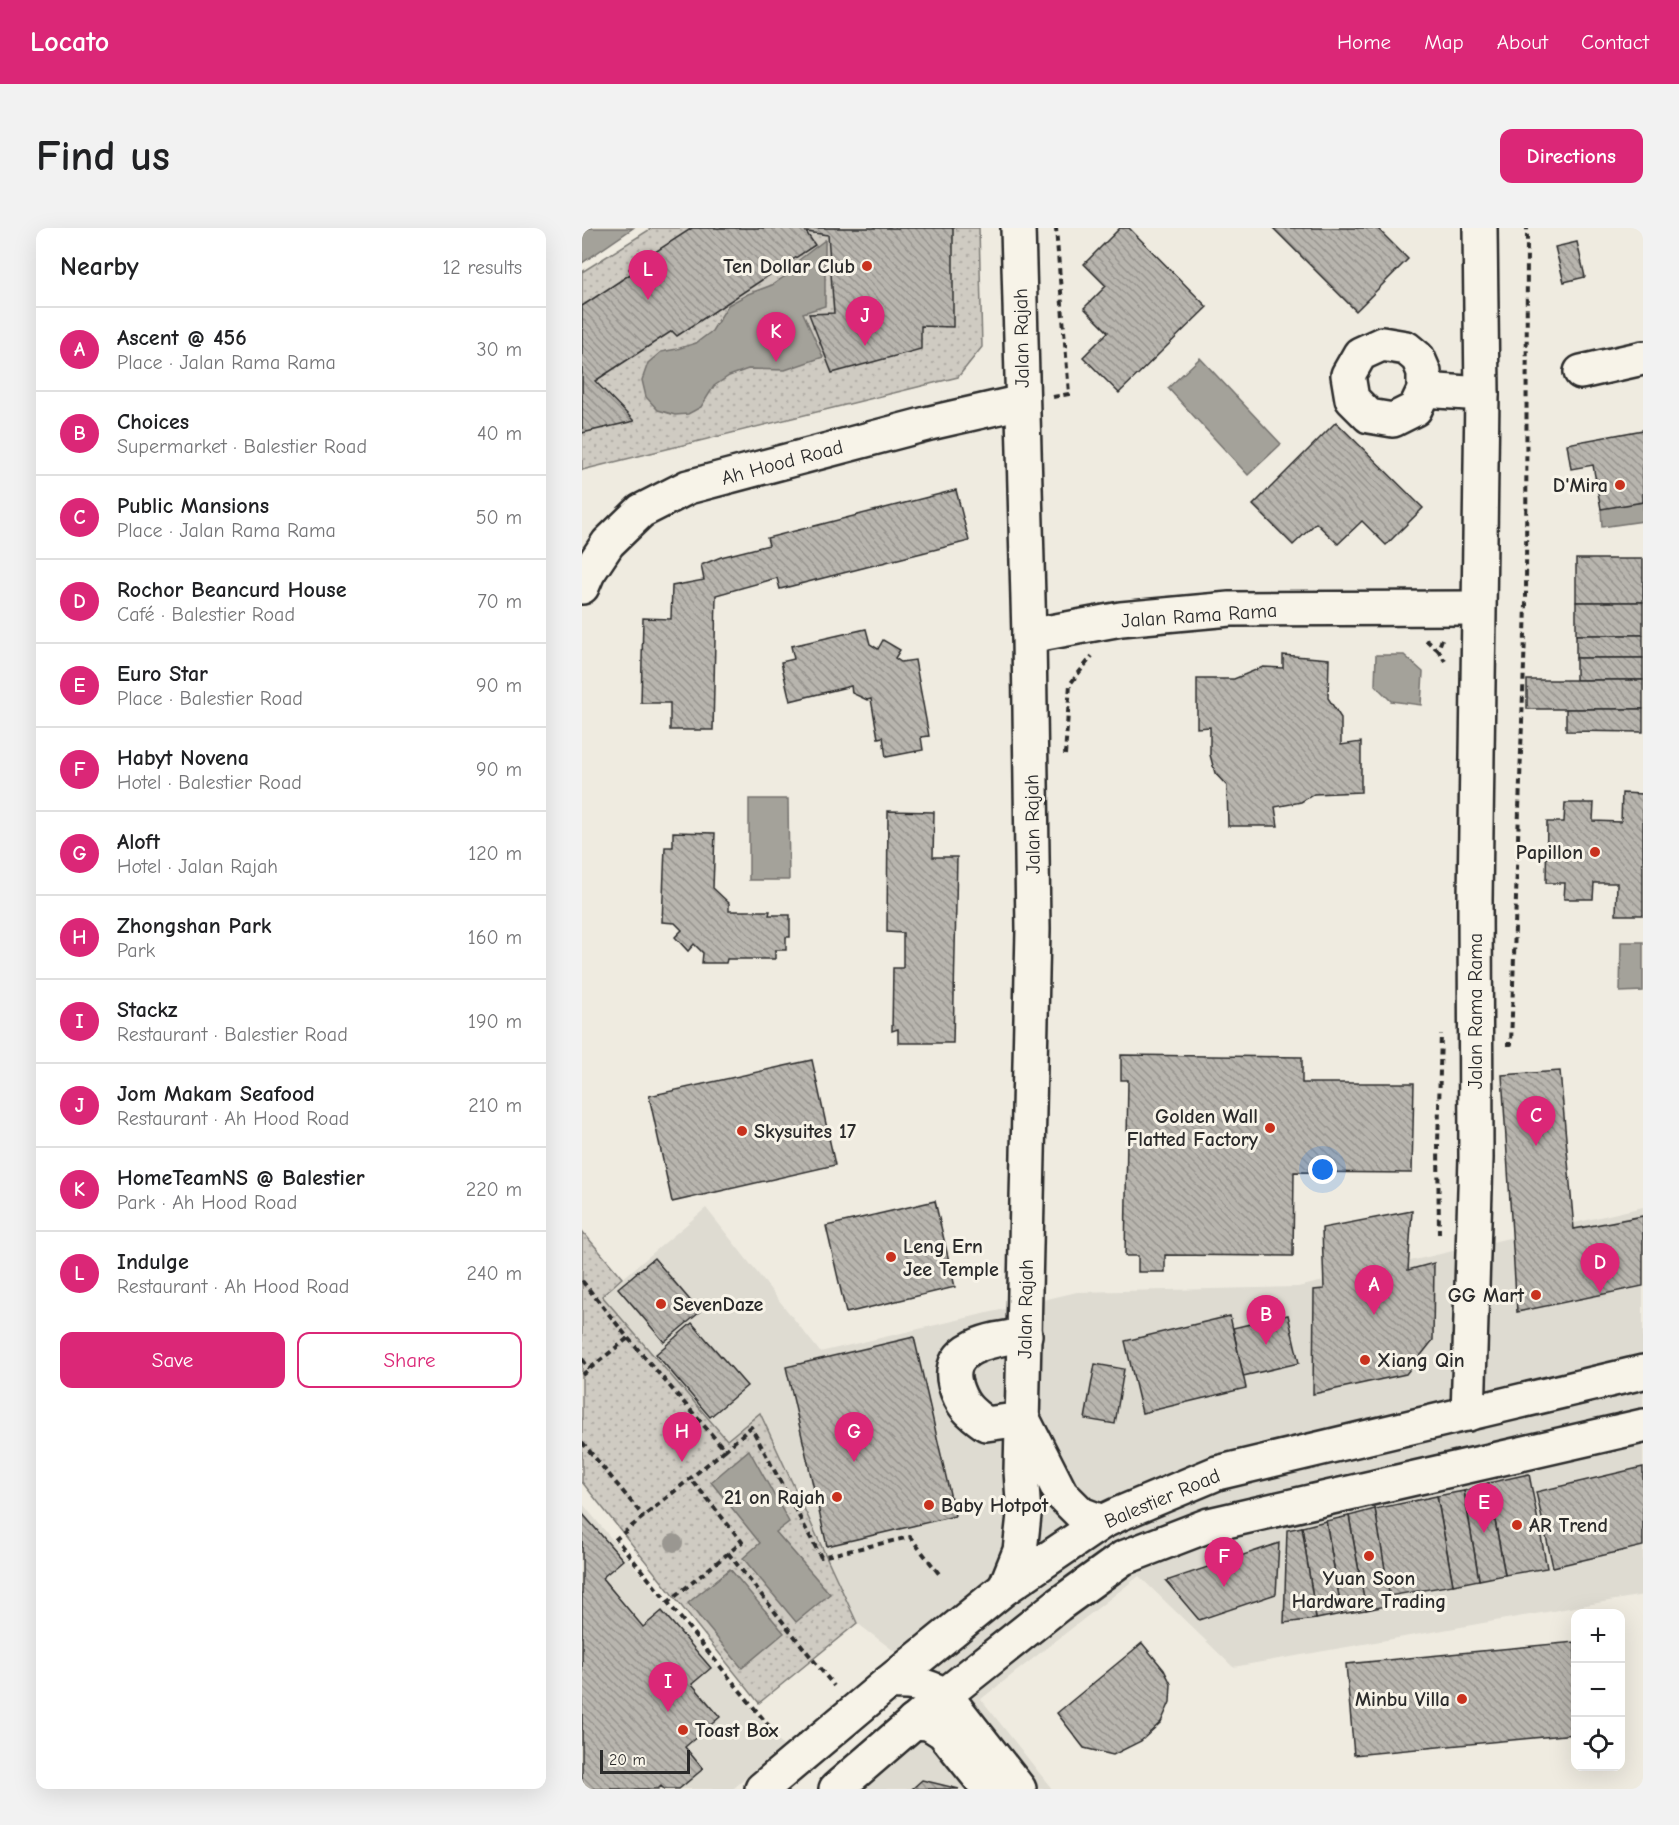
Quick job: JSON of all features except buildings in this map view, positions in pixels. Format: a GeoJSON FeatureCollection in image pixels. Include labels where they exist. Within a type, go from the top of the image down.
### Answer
{"type":"FeatureCollection","features":[{"type":"Feature","properties":{"kind":"street","name":"Jalan Rajah"},"geometry":{"type":"LineString","coordinates":[[1005,1588],[1020,1551],[1024,1515],[1021,1471],[1033,929],[1029,636],[1018,228]]}},
{"type":"Feature","properties":{"kind":"street","name":"Jalan Rama Rama"},"geometry":{"type":"LineString","coordinates":[[1468,1414],[1476,1158],[1474,900],[1481,381],[1480,228]]}},
{"type":"Feature","properties":{"kind":"street"},"geometry":{"type":"LineString","coordinates":[[1581,372],[1643,358]]}},
{"type":"Feature","properties":{"kind":"street"},"geometry":{"type":"LineString","coordinates":[[1424,381],[1481,381]]}},
{"type":"Feature","properties":{"kind":"street","name":"Ah Hood Road"},"geometry":{"type":"LineString","coordinates":[[582,587],[588,573],[608,543],[641,511],[688,487],[930,423],[1022,402]]}},
{"type":"Feature","properties":{"kind":"street","name":"Jalan Rama Rama"},"geometry":{"type":"LineString","coordinates":[[1029,636],[1121,619],[1230,609],[1478,608]]}},
{"type":"Feature","properties":{"kind":"street"},"geometry":{"type":"LineString","coordinates":[[1022,1419],[986,1424],[967,1411],[953,1374],[957,1360],[970,1349],[989,1340],[1025,1335]]}},
{"type":"Feature","properties":{"kind":"street","name":"Balestier Road"},"geometry":{"type":"LineString","coordinates":[[762,1789],[853,1711],[1005,1588],[1102,1522],[1217,1473],[1643,1372]]}},
{"type":"Feature","properties":{"kind":"street","name":"Jalan Rajah"},"geometry":{"type":"LineString","coordinates":[[1022,1419],[1061,1494],[1082,1514],[1102,1522]]}},
{"type":"Feature","properties":{"kind":"street","name":"Balestier Road"},"geometry":{"type":"LineString","coordinates":[[836,1789],[945,1695],[1058,1605],[1123,1558],[1209,1525],[1643,1426]]}},
{"type":"Feature","properties":{"kind":"street"},"geometry":{"type":"LineString","coordinates":[[888,1683],[910,1682],[928,1686],[945,1695],[1019,1789]]}},
{"type":"Feature","properties":{"kind":"street"},"geometry":{"type":"LineString","coordinates":[[912,1722],[929,1723],[943,1732],[989,1789]]}},
{"type":"Feature","properties":{"kind":"path"},"geometry":{"type":"LineString","coordinates":[[1022,402],[1069,394],[1056,228]]}},
{"type":"Feature","properties":{"kind":"path"},"geometry":{"type":"LineString","coordinates":[[1476,1045],[1511,1044],[1526,605],[1527,228]]}},
{"type":"Feature","properties":{"kind":"path"},"geometry":{"type":"LineString","coordinates":[[582,1283],[725,1450]]}},
{"type":"Feature","properties":{"kind":"path"},"geometry":{"type":"LineString","coordinates":[[582,1375],[628,1338]]}},
{"type":"Feature","properties":{"kind":"path"},"geometry":{"type":"LineString","coordinates":[[582,1359],[590,1369]]}},
{"type":"Feature","properties":{"kind":"path"},"geometry":{"type":"LineString","coordinates":[[777,1736],[616,1539],[751,1427],[821,1557],[910,1537],[940,1575]]}},
{"type":"Feature","properties":{"kind":"path"},"geometry":{"type":"LineString","coordinates":[[582,1442],[644,1517]]}},
{"type":"Feature","properties":{"kind":"path"},"geometry":{"type":"LineString","coordinates":[[667,1603],[742,1542],[691,1479]]}},
{"type":"Feature","properties":{"kind":"path"},"geometry":{"type":"LineString","coordinates":[[728,1553],[853,1711]]}},
{"type":"Feature","properties":{"kind":"shaded area"},"geometry":{"type":"Polygon","coordinates":[[[582,228],[633,228],[582,263],[582,228]]]}},
{"type":"Feature","properties":{"kind":"shaded area"},"geometry":{"type":"Polygon","coordinates":[[[652,228],[979,228],[982,347],[958,377],[582,470],[582,272],[652,228]]]}},
{"type":"Feature","properties":{"kind":"shaded area"},"geometry":{"type":"Polygon","coordinates":[[[825,240],[825,306],[803,313],[823,357],[785,370],[748,369],[729,376],[714,386],[701,407],[688,414],[675,415],[658,410],[646,397],[642,380],[648,363],[661,352],[696,343],[712,331],[728,305],[772,285],[791,272],[799,260],[825,240]]]}},
{"type":"Feature","properties":{"kind":"shaded area"},"geometry":{"type":"Polygon","coordinates":[[[1200,358],[1281,444],[1248,475],[1168,388],[1200,358]]]}},
{"type":"Feature","properties":{"kind":"shaded area"},"geometry":{"type":"Polygon","coordinates":[[[1643,502],[1643,521],[1602,527],[1601,509],[1643,502]]]}},
{"type":"Feature","properties":{"kind":"shaded area"},"geometry":{"type":"Polygon","coordinates":[[[1376,655],[1404,655],[1423,672],[1421,705],[1391,701],[1375,685],[1376,655]]]}},
{"type":"Feature","properties":{"kind":"shaded area"},"geometry":{"type":"Polygon","coordinates":[[[749,799],[788,799],[789,880],[749,880],[749,799]]]}},
{"type":"Feature","properties":{"kind":"shaded area"},"geometry":{"type":"Polygon","coordinates":[[[1621,942],[1643,942],[1643,991],[1620,992],[1621,942]]]}},
{"type":"Feature","properties":{"kind":"shaded area"},"geometry":{"type":"Polygon","coordinates":[[[1643,1207],[1643,1595],[1233,1667],[1139,1576],[981,1699],[1052,1789],[865,1789],[964,1704],[857,1623],[761,1413],[727,1441],[602,1296],[706,1208],[820,1352],[1077,1292],[1298,1287],[1643,1207]]]}},
{"type":"Feature","properties":{"kind":"shaded area"},"geometry":{"type":"Polygon","coordinates":[[[582,1231],[622,1278],[602,1296],[727,1440],[760,1413],[857,1623],[759,1703],[582,1482],[582,1231]]]}},
{"type":"Feature","properties":{"kind":"shaded area"},"geometry":{"type":"Polygon","coordinates":[[[749,1450],[789,1522],[776,1532],[830,1594],[796,1622],[743,1558],[760,1543],[711,1482],[749,1450]]]}},
{"type":"Feature","properties":{"kind":"shaded area"},"geometry":{"type":"Polygon","coordinates":[[[582,1503],[783,1746],[733,1789],[582,1789],[582,1503]]]}},
{"type":"Feature","properties":{"kind":"shaded area"},"geometry":{"type":"Polygon","coordinates":[[[730,1569],[784,1633],[742,1668],[688,1603],[730,1569]]]}},
{"type":"Feature","properties":{"kind":"place","name":"Ten Dollar Club"},"geometry":{"type":"Point","coordinates":[867,266]}},
{"type":"Feature","properties":{"kind":"place","name":"Indulge"},"geometry":{"type":"Point","coordinates":[648,300]}},
{"type":"Feature","properties":{"kind":"place","name":"Jom Makam Seafood"},"geometry":{"type":"Point","coordinates":[865,346]}},
{"type":"Feature","properties":{"kind":"place","name":"HomeTeamNS @ Balestier"},"geometry":{"type":"Point","coordinates":[776,362]}},
{"type":"Feature","properties":{"kind":"place","name":"D'Mira"},"geometry":{"type":"Point","coordinates":[1620,485]}},
{"type":"Feature","properties":{"kind":"place","name":"Papillon"},"geometry":{"type":"Point","coordinates":[1595,852]}},
{"type":"Feature","properties":{"kind":"place","name":"Golden Wall Flatted Factory"},"geometry":{"type":"Point","coordinates":[1270,1128]}},
{"type":"Feature","properties":{"kind":"place","name":"Skysuites 17"},"geometry":{"type":"Point","coordinates":[742,1131]}},
{"type":"Feature","properties":{"kind":"place","name":"Public Mansions"},"geometry":{"type":"Point","coordinates":[1536,1146]}},
{"type":"Feature","properties":{"kind":"place","name":"Leng Ern Jee Temple"},"geometry":{"type":"Point","coordinates":[891,1257]}},
{"type":"Feature","properties":{"kind":"place","name":"Rochor Beancurd House"},"geometry":{"type":"Point","coordinates":[1600,1293]}},
{"type":"Feature","properties":{"kind":"place","name":"GG Mart"},"geometry":{"type":"Point","coordinates":[1536,1295]}},
{"type":"Feature","properties":{"kind":"place","name":"SevenDaze"},"geometry":{"type":"Point","coordinates":[661,1304]}},
{"type":"Feature","properties":{"kind":"place","name":"Ascent @ 456"},"geometry":{"type":"Point","coordinates":[1374,1315]}},
{"type":"Feature","properties":{"kind":"place","name":"Choices"},"geometry":{"type":"Point","coordinates":[1266,1345]}},
{"type":"Feature","properties":{"kind":"place","name":"Xiang Qin"},"geometry":{"type":"Point","coordinates":[1365,1360]}},
{"type":"Feature","properties":{"kind":"place","name":"Zhongshan Park"},"geometry":{"type":"Point","coordinates":[682,1462]}},
{"type":"Feature","properties":{"kind":"place","name":"Aloft"},"geometry":{"type":"Point","coordinates":[854,1462]}},
{"type":"Feature","properties":{"kind":"place","name":"21 on Rajah"},"geometry":{"type":"Point","coordinates":[837,1497]}},
{"type":"Feature","properties":{"kind":"place","name":"Baby Hotpot"},"geometry":{"type":"Point","coordinates":[929,1505]}},
{"type":"Feature","properties":{"kind":"place","name":"AR Trend"},"geometry":{"type":"Point","coordinates":[1517,1525]}},
{"type":"Feature","properties":{"kind":"place","name":"Euro Star"},"geometry":{"type":"Point","coordinates":[1484,1533]}},
{"type":"Feature","properties":{"kind":"place","name":"Yuan Soon Hardware Trading"},"geometry":{"type":"Point","coordinates":[1369,1556]}},
{"type":"Feature","properties":{"kind":"place","name":"Habyt Novena"},"geometry":{"type":"Point","coordinates":[1224,1587]}},
{"type":"Feature","properties":{"kind":"place","name":"Minbu Villa"},"geometry":{"type":"Point","coordinates":[1462,1699]}},
{"type":"Feature","properties":{"kind":"place","name":"Stackz"},"geometry":{"type":"Point","coordinates":[668,1712]}},
{"type":"Feature","properties":{"kind":"place","name":"Toast Box"},"geometry":{"type":"Point","coordinates":[683,1730]}}]}
